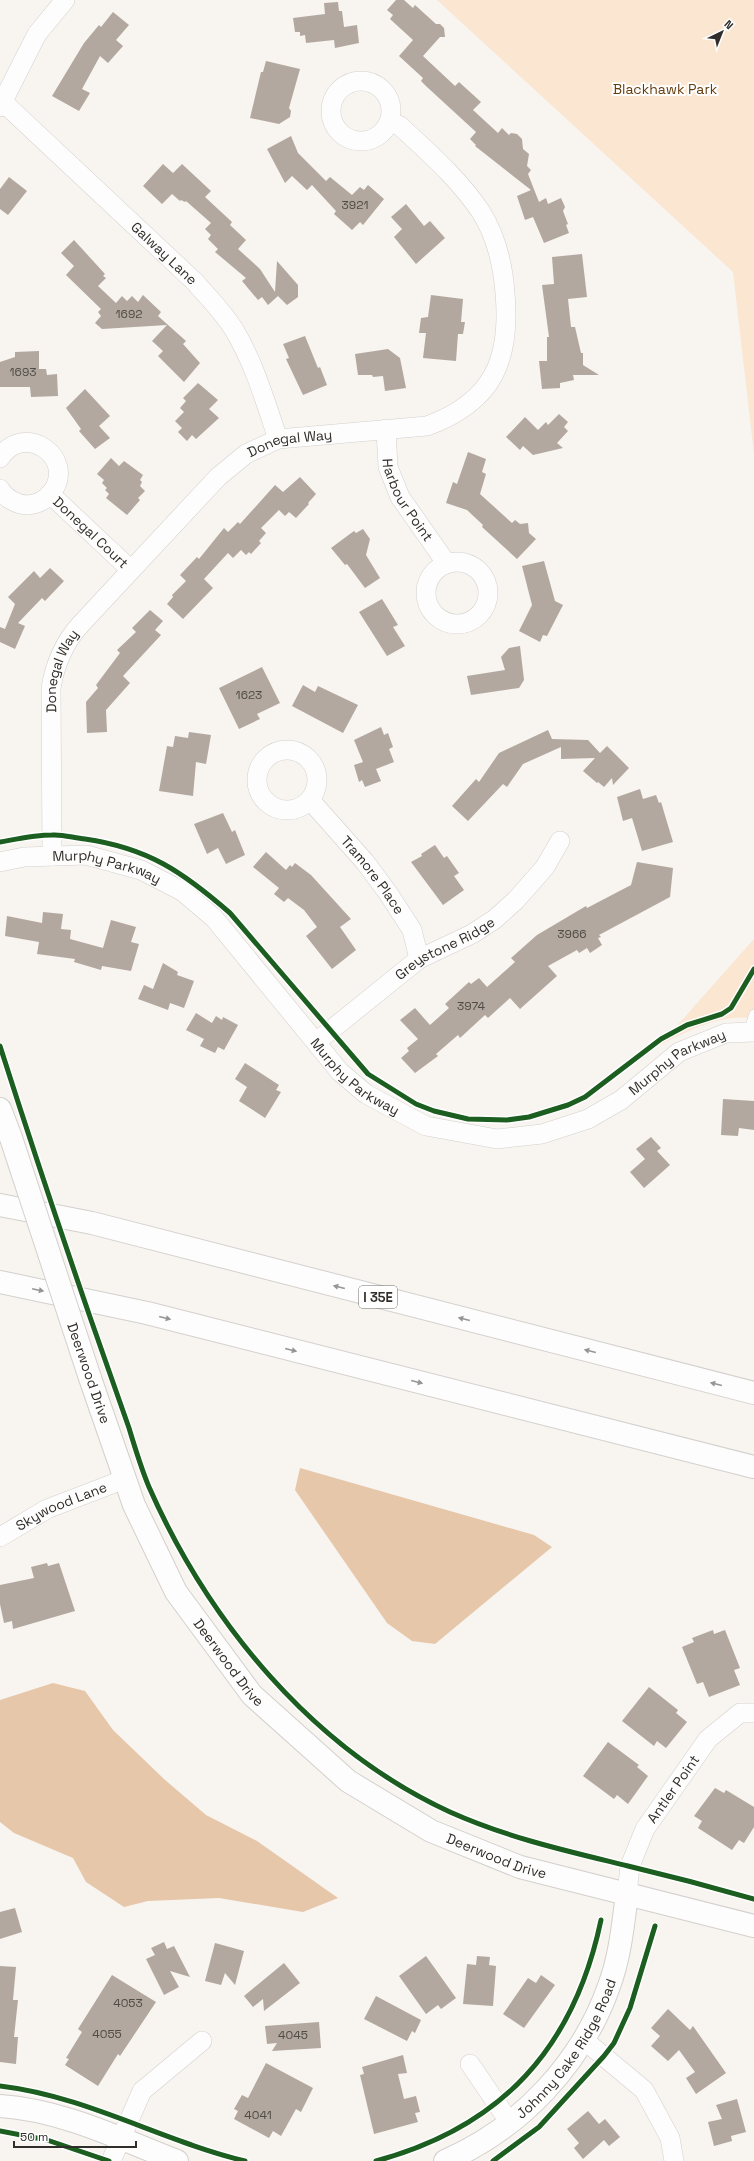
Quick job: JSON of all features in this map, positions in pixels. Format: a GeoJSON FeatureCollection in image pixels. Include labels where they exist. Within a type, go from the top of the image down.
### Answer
{"type":"FeatureCollection","features":[{"type":"Feature","properties":{"kind":"main road","name":"Deerwood Drive"},"geometry":{"type":"LineString","coordinates":[[0,1109],[134,1505],[176,1592],[252,1695],[348,1781],[431,1831],[520,1867],[754,1926]]}},
{"type":"Feature","properties":{"kind":"main road","name":"I 35E"},"geometry":{"type":"LineString","coordinates":[[0,1205],[100,1225],[754,1393]]}},
{"type":"Feature","properties":{"kind":"main road"},"geometry":{"type":"LineString","coordinates":[[0,1282],[147,1313],[754,1466]]}},
{"type":"Feature","properties":{"kind":"main road","name":"Johnny Cake Ridge Road"},"geometry":{"type":"LineString","coordinates":[[446,2161],[466,2151],[510,2123],[553,2082],[584,2040],[601,2007],[615,1967],[627,1894]]}},
{"type":"Feature","properties":{"kind":"main road"},"geometry":{"type":"LineString","coordinates":[[0,2106],[34,2111],[69,2120],[177,2161]]}},
{"type":"Feature","properties":{"kind":"street"},"geometry":{"type":"LineString","coordinates":[[1,104],[37,34],[65,0]]}},
{"type":"Feature","properties":{"kind":"street","name":"Galway Lane"},"geometry":{"type":"LineString","coordinates":[[1,104],[195,282],[215,304],[232,327],[253,366],[278,439]]}},
{"type":"Feature","properties":{"kind":"street","name":"Donegal Way"},"geometry":{"type":"LineString","coordinates":[[52,856],[51,698],[55,669],[62,650],[73,632],[231,465],[251,451],[278,439],[427,426],[455,414],[472,401],[486,387],[497,369],[507,330],[503,274],[496,245],[482,213],[461,184],[400,126],[390,121]]}},
{"type":"Feature","properties":{"kind":"street","name":"Harbour Point"},"geometry":{"type":"LineString","coordinates":[[386,429],[388,467],[400,498],[447,564]]}},
{"type":"Feature","properties":{"kind":"street","name":"Donegal Court"},"geometry":{"type":"LineString","coordinates":[[0,458],[7,450],[15,445],[28,443],[42,446],[49,452],[58,468],[55,486],[50,494],[39,502],[25,505],[8,498],[0,489]]}},
{"type":"Feature","properties":{"kind":"street","name":"Donegal Court"},"geometry":{"type":"LineString","coordinates":[[50,494],[132,570]]}},
{"type":"Feature","properties":{"kind":"street","name":"Tramore Place"},"geometry":{"type":"LineString","coordinates":[[310,800],[365,862],[388,893],[412,930],[419,959]]}},
{"type":"Feature","properties":{"kind":"street","name":"Greystone Ridge"},"geometry":{"type":"LineString","coordinates":[[316,1042],[419,959],[472,934],[495,919],[516,900],[545,867],[560,841]]}},
{"type":"Feature","properties":{"kind":"street","name":"Murphy Parkway"},"geometry":{"type":"LineString","coordinates":[[0,862],[24,857],[86,855],[141,870],[182,891],[214,918],[340,1072],[366,1094],[426,1126],[497,1139],[542,1134],[588,1119],[621,1100],[679,1052],[726,1033],[751,1032]]}},
{"type":"Feature","properties":{"kind":"street","name":"Skywood Lane"},"geometry":{"type":"LineString","coordinates":[[0,1537],[47,1509],[125,1479]]}},
{"type":"Feature","properties":{"kind":"street","name":"Antler Point"},"geometry":{"type":"LineString","coordinates":[[627,1894],[630,1866],[644,1829],[708,1739],[740,1712],[754,1713]]}},
{"type":"Feature","properties":{"kind":"street"},"geometry":{"type":"LineString","coordinates":[[584,2040],[644,2090],[670,2138],[674,2161]]}},
{"type":"Feature","properties":{"kind":"street"},"geometry":{"type":"LineString","coordinates":[[111,2161],[142,2091],[202,2041]]}},
{"type":"Feature","properties":{"kind":"street"},"geometry":{"type":"LineString","coordinates":[[470,2064],[510,2123]]}},
{"type":"Feature","properties":{"kind":"lane"},"geometry":{"type":"LineString","coordinates":[[751,1032],[754,1014]]}},
{"type":"Feature","properties":{"kind":"green space","name":"Blackhawk Park"},"geometry":{"type":"Polygon","coordinates":[[[437,0],[754,0],[754,454],[733,272],[437,0]]]}},
{"type":"Feature","properties":{"kind":"green space"},"geometry":{"type":"Polygon","coordinates":[[[754,939],[754,1018],[729,1018],[705,1024],[660,1045],[754,939]]]}},
{"type":"Feature","properties":{"kind":"shaded area"},"geometry":{"type":"Polygon","coordinates":[[[300,1468],[534,1535],[552,1547],[435,1644],[412,1641],[387,1623],[295,1490],[300,1468]]]}},
{"type":"Feature","properties":{"kind":"shaded area"},"geometry":{"type":"Polygon","coordinates":[[[53,1683],[85,1691],[113,1730],[164,1779],[206,1815],[257,1841],[338,1898],[303,1912],[219,1898],[148,1901],[124,1907],[86,1882],[73,1858],[14,1833],[0,1822],[0,1700],[53,1683]]]}},
{"type":"Feature","properties":{"kind":"building"},"geometry":{"type":"Polygon","coordinates":[[[396,0],[404,0],[413,8],[415,5],[436,24],[440,24],[444,28],[445,37],[440,37],[423,56],[455,86],[459,82],[481,102],[473,110],[498,133],[502,128],[509,135],[511,133],[517,134],[522,139],[523,149],[529,154],[527,166],[531,170],[528,174],[539,202],[546,198],[548,204],[561,198],[565,207],[563,211],[568,224],[566,225],[569,233],[544,243],[533,217],[525,220],[517,196],[531,190],[475,146],[476,145],[470,139],[476,132],[427,87],[421,81],[423,78],[399,56],[413,40],[390,19],[393,15],[387,10],[396,0]]]}},
{"type":"Feature","properties":{"kind":"building"},"geometry":{"type":"Polygon","coordinates":[[[338,2],[339,11],[342,11],[344,27],[357,25],[359,43],[335,48],[334,40],[306,43],[305,35],[300,36],[300,32],[295,32],[293,18],[325,14],[324,3],[338,2]]]}},
{"type":"Feature","properties":{"kind":"building"},"geometry":{"type":"Polygon","coordinates":[[[113,12],[129,25],[116,40],[123,46],[108,63],[100,56],[82,89],[90,93],[79,111],[52,96],[84,43],[99,25],[101,27],[113,12]]]}},
{"type":"Feature","properties":{"kind":"building"},"geometry":{"type":"Polygon","coordinates":[[[266,61],[300,69],[289,108],[291,111],[290,117],[279,124],[250,118],[261,72],[263,72],[266,61]]]}},
{"type":"Feature","properties":{"kind":"building"},"geometry":{"type":"Polygon","coordinates":[[[291,136],[298,153],[326,181],[330,177],[352,195],[360,187],[364,190],[368,185],[384,199],[363,225],[360,222],[352,230],[334,214],[336,211],[312,185],[307,190],[292,176],[285,183],[267,149],[291,136]]]}},
{"type":"Feature","properties":{"kind":"building"},"geometry":{"type":"Polygon","coordinates":[[[163,164],[173,173],[182,164],[211,191],[205,197],[232,222],[230,225],[246,240],[238,249],[260,269],[275,292],[277,261],[298,285],[298,297],[287,305],[278,296],[268,305],[262,297],[258,300],[242,281],[246,278],[215,252],[218,249],[208,239],[211,235],[205,229],[211,223],[186,201],[180,201],[172,194],[162,204],[143,186],[163,164]]]}},
{"type":"Feature","properties":{"kind":"building"},"geometry":{"type":"Polygon","coordinates":[[[9,177],[27,191],[8,215],[0,209],[0,189],[9,177]]]}},
{"type":"Feature","properties":{"kind":"building"},"geometry":{"type":"Polygon","coordinates":[[[406,204],[424,226],[430,221],[445,238],[416,264],[394,237],[402,229],[391,217],[406,204]]]}},
{"type":"Feature","properties":{"kind":"building"},"geometry":{"type":"Polygon","coordinates":[[[74,240],[105,274],[103,276],[106,278],[98,286],[116,303],[122,296],[127,301],[132,296],[138,302],[143,295],[161,312],[158,316],[186,341],[183,344],[200,363],[184,382],[158,356],[163,351],[152,341],[167,325],[102,329],[95,323],[101,316],[98,312],[101,309],[66,275],[74,266],[61,253],[74,240]]]}},
{"type":"Feature","properties":{"kind":"building"},"geometry":{"type":"Polygon","coordinates":[[[582,254],[587,297],[568,299],[571,327],[575,327],[581,353],[583,353],[583,365],[599,375],[573,375],[574,380],[560,383],[560,388],[542,389],[539,361],[547,361],[547,337],[549,337],[542,285],[554,284],[552,257],[582,254]]]}},
{"type":"Feature","properties":{"kind":"building"},"geometry":{"type":"Polygon","coordinates":[[[431,295],[463,299],[461,322],[465,322],[463,334],[458,334],[456,361],[423,358],[426,333],[419,333],[421,318],[428,317],[431,295]]]}},
{"type":"Feature","properties":{"kind":"building"},"geometry":{"type":"Polygon","coordinates":[[[305,336],[318,368],[320,367],[327,385],[303,395],[286,359],[289,358],[283,344],[305,336]]]}},
{"type":"Feature","properties":{"kind":"building"},"geometry":{"type":"Polygon","coordinates":[[[388,349],[400,358],[406,388],[385,391],[383,376],[373,377],[372,375],[358,375],[355,354],[388,349]]]}},
{"type":"Feature","properties":{"kind":"building"},"geometry":{"type":"Polygon","coordinates":[[[39,351],[39,369],[46,369],[47,375],[57,374],[58,396],[31,397],[30,387],[0,387],[0,362],[15,357],[15,352],[39,351]]]}},
{"type":"Feature","properties":{"kind":"building"},"geometry":{"type":"Polygon","coordinates":[[[198,383],[218,400],[209,409],[219,418],[196,439],[192,435],[187,441],[178,432],[182,428],[175,421],[184,412],[180,408],[186,401],[183,398],[198,383]]]}},
{"type":"Feature","properties":{"kind":"building"},"geometry":{"type":"Polygon","coordinates":[[[85,389],[110,416],[99,426],[110,438],[95,449],[79,431],[81,429],[66,408],[85,389]]]}},
{"type":"Feature","properties":{"kind":"building"},"geometry":{"type":"Polygon","coordinates":[[[559,414],[568,422],[564,427],[568,431],[557,443],[563,448],[533,455],[523,446],[520,450],[506,437],[525,417],[538,430],[546,422],[548,425],[559,414]]]}},
{"type":"Feature","properties":{"kind":"building"},"geometry":{"type":"Polygon","coordinates":[[[468,452],[486,459],[482,472],[486,474],[480,494],[512,523],[515,520],[520,524],[528,523],[529,533],[536,539],[517,559],[482,527],[483,525],[467,510],[446,503],[453,482],[457,484],[468,452]]]}},
{"type":"Feature","properties":{"kind":"building"},"geometry":{"type":"Polygon","coordinates":[[[111,458],[119,466],[124,461],[143,475],[140,480],[142,482],[140,486],[145,491],[138,498],[140,500],[127,515],[106,498],[109,494],[105,490],[107,488],[102,483],[104,480],[97,474],[111,458]]]}},
{"type":"Feature","properties":{"kind":"building"},"geometry":{"type":"Polygon","coordinates":[[[300,477],[316,494],[308,503],[309,504],[296,518],[289,512],[285,516],[279,510],[261,528],[266,533],[259,541],[261,543],[251,554],[249,552],[246,555],[241,550],[233,558],[228,553],[204,579],[213,588],[183,619],[167,604],[173,597],[172,595],[186,581],[180,575],[197,557],[199,559],[224,528],[228,532],[238,522],[240,524],[275,485],[283,492],[300,477]]]}},
{"type":"Feature","properties":{"kind":"building"},"geometry":{"type":"Polygon","coordinates":[[[363,529],[370,539],[366,555],[380,578],[365,588],[347,564],[345,565],[331,548],[354,531],[356,533],[363,529]]]}},
{"type":"Feature","properties":{"kind":"building"},"geometry":{"type":"Polygon","coordinates":[[[544,561],[555,601],[563,605],[547,636],[543,635],[540,642],[519,631],[532,605],[522,566],[544,561]]]}},
{"type":"Feature","properties":{"kind":"building"},"geometry":{"type":"Polygon","coordinates":[[[50,568],[64,581],[45,601],[42,598],[18,623],[25,626],[15,649],[0,642],[0,627],[5,629],[15,604],[8,597],[34,571],[40,578],[50,568]]]}},
{"type":"Feature","properties":{"kind":"building"},"geometry":{"type":"Polygon","coordinates":[[[382,599],[398,625],[393,627],[405,646],[387,656],[359,612],[382,599]]]}},
{"type":"Feature","properties":{"kind":"building"},"geometry":{"type":"Polygon","coordinates":[[[150,610],[163,621],[155,630],[161,635],[123,676],[130,683],[106,710],[107,732],[87,733],[86,702],[98,688],[96,685],[120,653],[117,650],[136,632],[132,628],[150,610]]]}},
{"type":"Feature","properties":{"kind":"building"},"geometry":{"type":"Polygon","coordinates":[[[520,646],[524,680],[519,688],[471,695],[467,676],[505,670],[501,657],[509,648],[520,646]]]}},
{"type":"Feature","properties":{"kind":"building"},"geometry":{"type":"Polygon","coordinates":[[[262,667],[280,703],[257,714],[260,719],[239,729],[219,688],[262,667]]]}},
{"type":"Feature","properties":{"kind":"building"},"geometry":{"type":"Polygon","coordinates":[[[303,685],[315,692],[318,686],[358,705],[343,733],[292,706],[303,685]]]}},
{"type":"Feature","properties":{"kind":"building"},"geometry":{"type":"Polygon","coordinates":[[[381,727],[384,735],[388,733],[393,747],[389,749],[394,762],[376,769],[381,781],[365,787],[362,780],[359,782],[354,765],[363,762],[354,740],[381,727]]]}},
{"type":"Feature","properties":{"kind":"building"},"geometry":{"type":"Polygon","coordinates":[[[548,730],[552,739],[588,740],[600,753],[607,746],[629,768],[613,785],[612,778],[604,787],[583,771],[595,758],[561,759],[561,747],[523,764],[507,787],[503,784],[468,821],[452,806],[476,779],[479,782],[499,753],[548,730]]]}},
{"type":"Feature","properties":{"kind":"building"},"geometry":{"type":"Polygon","coordinates":[[[189,732],[211,735],[206,764],[196,762],[193,796],[159,791],[167,746],[173,747],[175,736],[188,738],[189,732]]]}},
{"type":"Feature","properties":{"kind":"building"},"geometry":{"type":"Polygon","coordinates":[[[640,789],[643,799],[656,795],[659,803],[661,802],[673,842],[642,851],[632,818],[623,821],[617,797],[640,789]]]}},
{"type":"Feature","properties":{"kind":"building"},"geometry":{"type":"Polygon","coordinates":[[[223,813],[232,832],[235,830],[245,855],[226,864],[218,848],[207,854],[194,824],[223,813]]]}},
{"type":"Feature","properties":{"kind":"building"},"geometry":{"type":"Polygon","coordinates":[[[435,845],[444,858],[447,856],[459,873],[454,876],[464,890],[443,905],[411,862],[422,856],[421,854],[435,845]]]}},
{"type":"Feature","properties":{"kind":"building"},"geometry":{"type":"Polygon","coordinates":[[[266,852],[286,870],[290,865],[292,867],[295,863],[311,875],[351,919],[340,927],[356,950],[332,969],[306,936],[317,927],[304,910],[288,898],[284,902],[274,894],[279,888],[253,867],[266,852]]]}},
{"type":"Feature","properties":{"kind":"building"},"geometry":{"type":"Polygon","coordinates":[[[637,862],[673,868],[670,897],[599,935],[601,937],[598,938],[602,945],[590,953],[587,948],[579,953],[577,950],[548,966],[557,976],[520,1009],[510,998],[488,1018],[485,1015],[460,1038],[458,1035],[436,1054],[438,1056],[415,1073],[401,1058],[409,1051],[407,1048],[418,1039],[400,1020],[415,1008],[430,1025],[449,1008],[445,1004],[469,982],[471,984],[479,978],[487,987],[515,962],[511,958],[537,935],[586,906],[587,908],[631,885],[637,862]]]}},
{"type":"Feature","properties":{"kind":"building"},"geometry":{"type":"Polygon","coordinates":[[[43,912],[63,914],[61,929],[71,930],[70,939],[103,948],[111,920],[136,927],[131,942],[139,944],[131,971],[102,966],[101,970],[74,962],[75,959],[37,954],[39,942],[5,936],[7,916],[42,923],[43,912]]]}},
{"type":"Feature","properties":{"kind":"building"},"geometry":{"type":"Polygon","coordinates":[[[163,963],[178,972],[177,975],[194,981],[184,1008],[170,1003],[168,1010],[138,999],[144,985],[153,989],[163,963]]]}},
{"type":"Feature","properties":{"kind":"building"},"geometry":{"type":"Polygon","coordinates":[[[196,1013],[212,1023],[216,1016],[222,1020],[223,1017],[238,1025],[224,1050],[218,1047],[215,1053],[200,1046],[204,1039],[186,1030],[196,1013]]]}},
{"type":"Feature","properties":{"kind":"building"},"geometry":{"type":"Polygon","coordinates":[[[245,1063],[279,1085],[276,1090],[281,1092],[265,1118],[239,1101],[247,1087],[235,1079],[245,1063]]]}},
{"type":"Feature","properties":{"kind":"building"},"geometry":{"type":"Polygon","coordinates":[[[723,1099],[754,1101],[754,1130],[739,1128],[738,1136],[721,1135],[723,1099]]]}},
{"type":"Feature","properties":{"kind":"building"},"geometry":{"type":"Polygon","coordinates":[[[651,1137],[661,1148],[657,1151],[670,1165],[644,1188],[630,1172],[645,1159],[636,1149],[651,1137]]]}},
{"type":"Feature","properties":{"kind":"building"},"geometry":{"type":"Polygon","coordinates":[[[47,1563],[48,1566],[59,1563],[75,1611],[13,1629],[12,1621],[4,1623],[0,1604],[0,1585],[34,1578],[31,1567],[47,1563]]]}},
{"type":"Feature","properties":{"kind":"building"},"geometry":{"type":"Polygon","coordinates":[[[713,1630],[714,1634],[725,1630],[740,1668],[734,1670],[740,1685],[709,1697],[703,1682],[697,1684],[682,1647],[694,1642],[692,1638],[713,1630]]]}},
{"type":"Feature","properties":{"kind":"building"},"geometry":{"type":"Polygon","coordinates":[[[649,1687],[678,1710],[676,1713],[687,1722],[666,1748],[657,1741],[654,1746],[622,1721],[649,1687]]]}},
{"type":"Feature","properties":{"kind":"building"},"geometry":{"type":"Polygon","coordinates":[[[608,1742],[639,1765],[637,1767],[648,1776],[628,1804],[617,1795],[614,1799],[583,1776],[608,1742]]]}},
{"type":"Feature","properties":{"kind":"building"},"geometry":{"type":"Polygon","coordinates":[[[715,1788],[724,1793],[726,1790],[754,1807],[754,1827],[744,1843],[739,1840],[732,1850],[698,1828],[702,1821],[694,1816],[715,1788]]]}},
{"type":"Feature","properties":{"kind":"building"},"geometry":{"type":"Polygon","coordinates":[[[15,1908],[22,1932],[0,1939],[0,1912],[15,1908]]]}},
{"type":"Feature","properties":{"kind":"building"},"geometry":{"type":"Polygon","coordinates":[[[164,1942],[167,1949],[174,1946],[190,1977],[170,1971],[179,1987],[164,1995],[146,1959],[155,1955],[151,1948],[164,1942]]]}},
{"type":"Feature","properties":{"kind":"building"},"geometry":{"type":"Polygon","coordinates":[[[215,1943],[244,1951],[235,1985],[225,1973],[221,1985],[205,1981],[215,1943]]]}},
{"type":"Feature","properties":{"kind":"building"},"geometry":{"type":"Polygon","coordinates":[[[426,1956],[456,1998],[441,2009],[438,2005],[426,2014],[399,1976],[426,1956]]]}},
{"type":"Feature","properties":{"kind":"building"},"geometry":{"type":"Polygon","coordinates":[[[477,1956],[490,1957],[489,1965],[496,1966],[493,2006],[463,2004],[467,1964],[476,1965],[477,1956]]]}},
{"type":"Feature","properties":{"kind":"building"},"geometry":{"type":"Polygon","coordinates":[[[284,1963],[300,1983],[264,2011],[263,1999],[253,2007],[244,1996],[284,1963]]]}},
{"type":"Feature","properties":{"kind":"building"},"geometry":{"type":"Polygon","coordinates":[[[0,1966],[16,1967],[13,2000],[18,2000],[14,2037],[18,2037],[16,2064],[0,2062],[0,1966]]]}},
{"type":"Feature","properties":{"kind":"building"},"geometry":{"type":"Polygon","coordinates":[[[112,1975],[156,2002],[120,2056],[118,2054],[98,2086],[65,2065],[69,2059],[66,2058],[82,2032],[78,2029],[112,1975]]]}},
{"type":"Feature","properties":{"kind":"building"},"geometry":{"type":"Polygon","coordinates":[[[541,1975],[555,1985],[524,2028],[503,2014],[528,1978],[536,1983],[541,1975]]]}},
{"type":"Feature","properties":{"kind":"building"},"geometry":{"type":"Polygon","coordinates":[[[376,1996],[421,2020],[415,2033],[412,2031],[407,2041],[364,2019],[376,1996]]]}},
{"type":"Feature","properties":{"kind":"building"},"geometry":{"type":"Polygon","coordinates":[[[668,2009],[690,2030],[693,2026],[726,2073],[696,2094],[686,2078],[695,2072],[679,2050],[668,2061],[651,2046],[660,2036],[651,2028],[668,2009]]]}},
{"type":"Feature","properties":{"kind":"building"},"geometry":{"type":"Polygon","coordinates":[[[319,2022],[321,2048],[272,2051],[277,2043],[267,2044],[265,2026],[319,2022]]]}},
{"type":"Feature","properties":{"kind":"building"},"geometry":{"type":"Polygon","coordinates":[[[403,2055],[407,2073],[398,2074],[404,2099],[416,2096],[420,2112],[415,2113],[418,2122],[374,2134],[360,2075],[364,2074],[362,2067],[403,2055]]]}},
{"type":"Feature","properties":{"kind":"building"},"geometry":{"type":"Polygon","coordinates":[[[266,2063],[313,2088],[301,2112],[296,2109],[281,2136],[273,2131],[269,2138],[234,2119],[238,2111],[234,2109],[242,2095],[248,2098],[266,2063]]]}},
{"type":"Feature","properties":{"kind":"building"},"geometry":{"type":"Polygon","coordinates":[[[737,2099],[746,2132],[731,2136],[732,2141],[714,2146],[708,2122],[722,2119],[716,2105],[737,2099]]]}},
{"type":"Feature","properties":{"kind":"building"},"geometry":{"type":"Polygon","coordinates":[[[588,2111],[599,2124],[605,2119],[620,2137],[609,2146],[604,2140],[583,2159],[574,2148],[579,2143],[567,2129],[588,2111]]]}},
{"type":"Feature","properties":{"kind":"cycle path"},"geometry":{"type":"LineString","coordinates":[[0,842],[26,837],[56,835],[64,836],[107,843],[128,849],[164,864],[196,885],[230,913],[368,1074],[416,1104],[434,1111],[468,1119],[507,1120],[529,1117],[568,1105],[585,1097],[661,1039],[687,1025],[722,1014],[731,1008],[754,969]]}},
{"type":"Feature","properties":{"kind":"cycle path"},"geometry":{"type":"LineString","coordinates":[[0,1046],[67,1249],[149,1487],[174,1537],[202,1586],[234,1633],[271,1677],[310,1717],[354,1754],[400,1786],[450,1812],[516,1837],[754,1899]]}},
{"type":"Feature","properties":{"kind":"cycle path"},"geometry":{"type":"LineString","coordinates":[[376,2161],[421,2146],[461,2127],[495,2104],[526,2076],[551,2044],[572,2007],[589,1966],[601,1920]]}},
{"type":"Feature","properties":{"kind":"cycle path"},"geometry":{"type":"LineString","coordinates":[[493,2161],[539,2127],[614,2043],[630,2008],[655,1926]]}},
{"type":"Feature","properties":{"kind":"cycle path"},"geometry":{"type":"LineString","coordinates":[[0,2086],[32,2091],[63,2099],[184,2142],[245,2161]]}},
{"type":"Feature","properties":{"kind":"cycle path"},"geometry":{"type":"LineString","coordinates":[[0,2131],[47,2140],[109,2161]]}}]}
